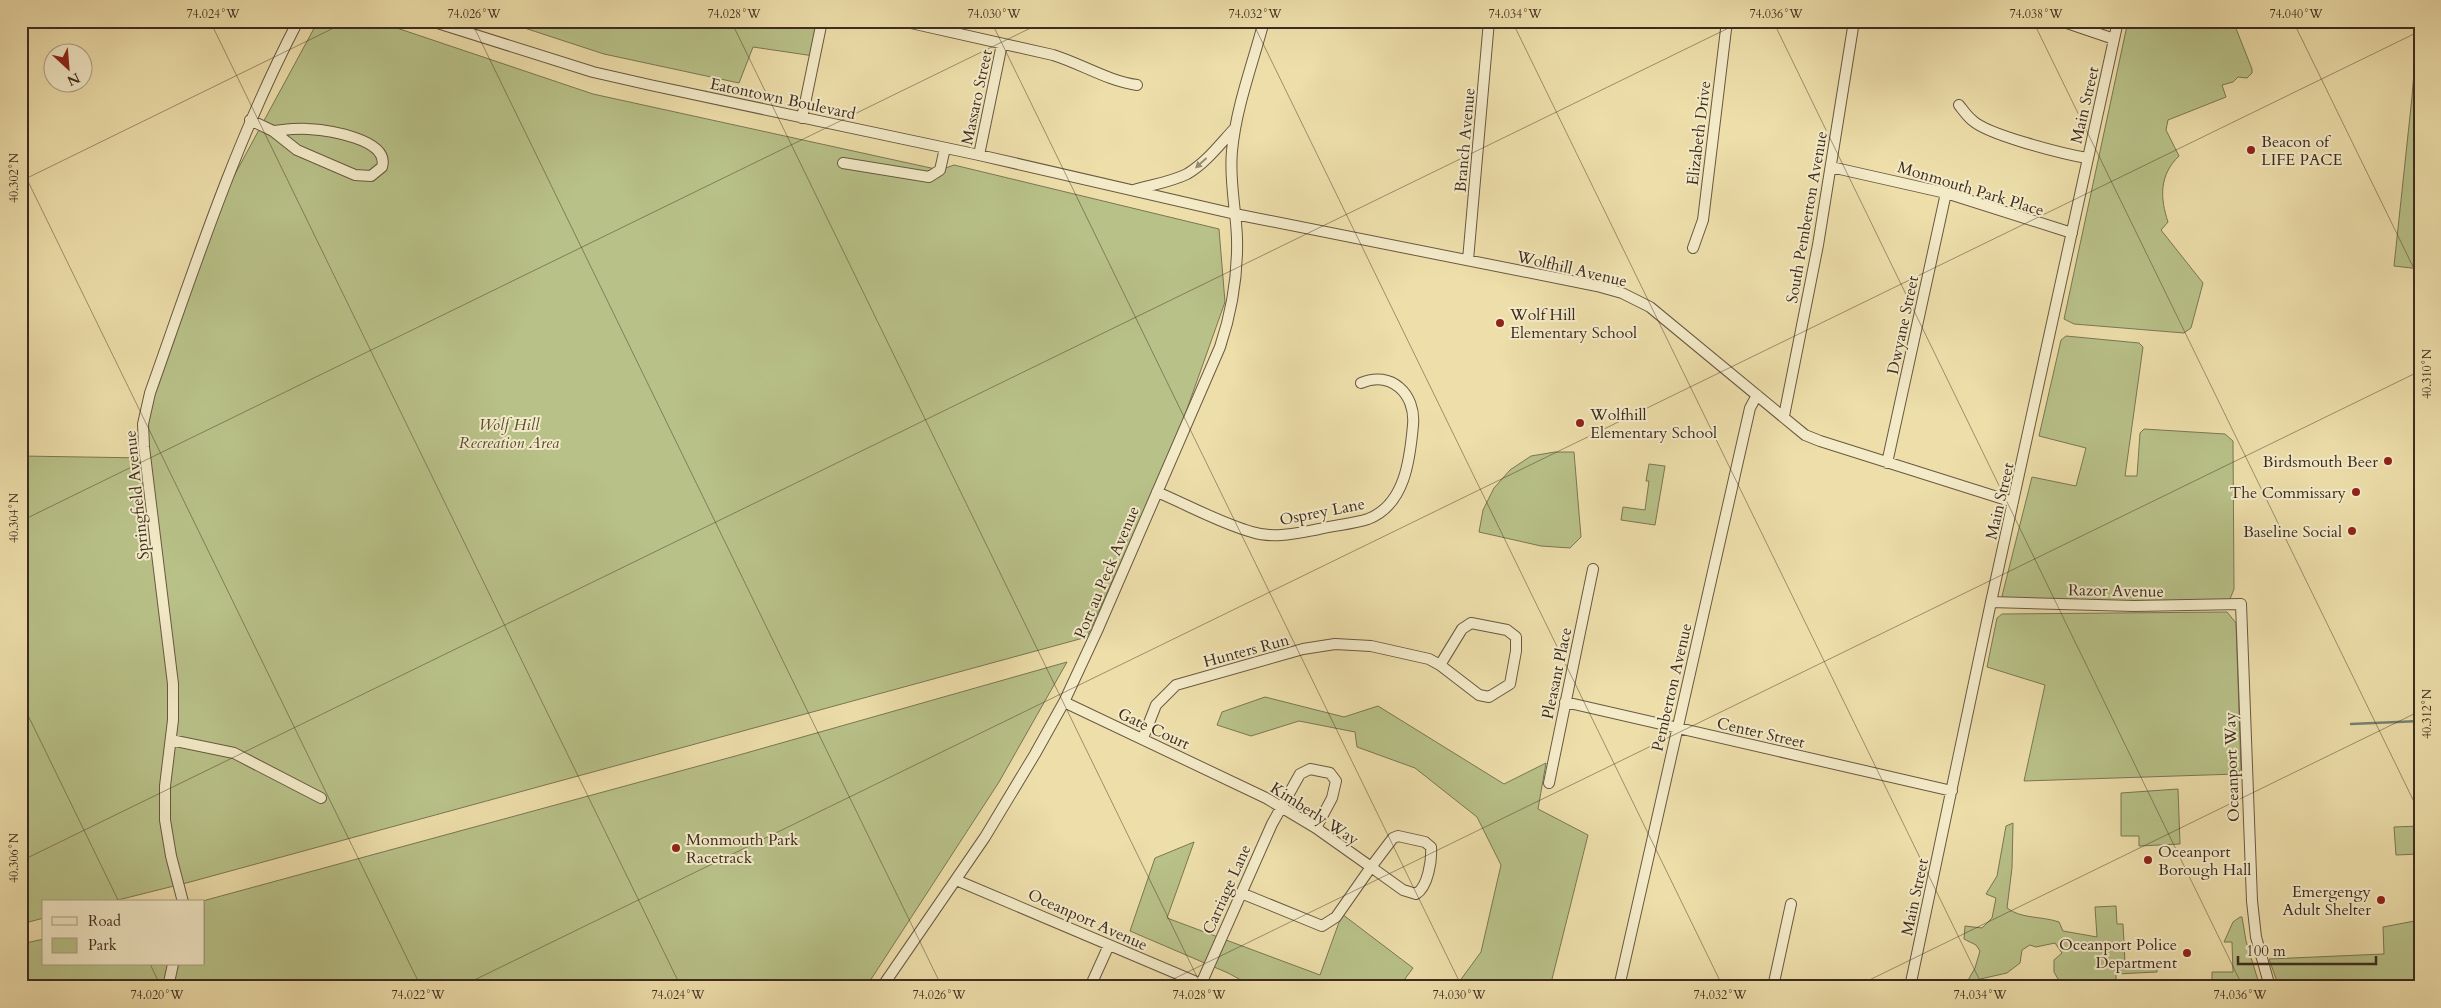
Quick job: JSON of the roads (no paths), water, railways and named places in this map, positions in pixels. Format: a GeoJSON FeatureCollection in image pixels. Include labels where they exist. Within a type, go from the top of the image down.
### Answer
{"type":"FeatureCollection","features":[{"type":"Feature","properties":{"kind":"street","name":"Springfield Avenue"},"geometry":{"type":"LineString","coordinates":[[182,900],[171,856],[165,820],[165,786],[171,740],[173,684],[144,447],[144,424],[150,393],[222,190],[250,120],[298,21]]}},
{"type":"Feature","properties":{"kind":"street","name":"Eatontown Boulevard"},"geometry":{"type":"LineString","coordinates":[[431,21],[592,72],[1133,190]]}},
{"type":"Feature","properties":{"kind":"street"},"geometry":{"type":"LineString","coordinates":[[802,118],[822,21]]}},
{"type":"Feature","properties":{"kind":"street"},"geometry":{"type":"LineString","coordinates":[[902,21],[1072,61],[1114,80],[1137,85]]}},
{"type":"Feature","properties":{"kind":"street"},"geometry":{"type":"LineString","coordinates":[[1133,190],[1187,174],[1203,162],[1235,128],[1264,21]]}},
{"type":"Feature","properties":{"kind":"street","name":"Branch Avenue"},"geometry":{"type":"LineString","coordinates":[[1468,260],[1489,21]]}},
{"type":"Feature","properties":{"kind":"street","name":"Elizabeth Drive"},"geometry":{"type":"LineString","coordinates":[[1693,248],[1703,220],[1727,21]]}},
{"type":"Feature","properties":{"kind":"street","name":"South Pemberton Avenue"},"geometry":{"type":"LineString","coordinates":[[1784,416],[1818,245],[1854,21]]}},
{"type":"Feature","properties":{"kind":"street"},"geometry":{"type":"LineString","coordinates":[[2060,21],[2114,39]]}},
{"type":"Feature","properties":{"kind":"street","name":"Main Street"},"geometry":{"type":"LineString","coordinates":[[1910,987],[1991,602],[2118,21]]}},
{"type":"Feature","properties":{"kind":"street","name":"Massaro Street"},"geometry":{"type":"LineString","coordinates":[[979,155],[1002,44]]}},
{"type":"Feature","properties":{"kind":"street"},"geometry":{"type":"LineString","coordinates":[[1960,105],[1971,120],[1987,129],[2063,154],[2087,158]]}},
{"type":"Feature","properties":{"kind":"street"},"geometry":{"type":"LineString","coordinates":[[250,120],[272,131],[297,150],[355,175],[371,176],[382,167],[384,158],[382,153],[376,147],[358,139],[307,129],[272,131]]}},
{"type":"Feature","properties":{"kind":"street","name":"Port au Peck Avenue"},"geometry":{"type":"LineString","coordinates":[[882,987],[956,880],[1012,794],[1064,702],[1097,631],[1220,347],[1229,319],[1237,270],[1231,177],[1235,128]]}},
{"type":"Feature","properties":{"kind":"street"},"geometry":{"type":"LineString","coordinates":[[842,163],[929,177],[940,170],[945,148]]}},
{"type":"Feature","properties":{"kind":"street","name":"Monmouth Park Place"},"geometry":{"type":"LineString","coordinates":[[1830,167],[1946,193],[2072,233]]}},
{"type":"Feature","properties":{"kind":"street","name":"Wolfhill Avenue"},"geometry":{"type":"LineString","coordinates":[[1133,190],[1159,198],[1234,214],[1597,286],[1640,301],[1679,329],[1784,416],[1798,430],[1813,439],[2013,502]]}},
{"type":"Feature","properties":{"kind":"street","name":"Dwyane Street"},"geometry":{"type":"LineString","coordinates":[[1887,463],[1946,193]]}},
{"type":"Feature","properties":{"kind":"street","name":"Osprey Lane"},"geometry":{"type":"LineString","coordinates":[[1157,492],[1244,530],[1264,535],[1293,534],[1364,520],[1379,514],[1393,501],[1402,483],[1412,430],[1413,412],[1409,397],[1394,383],[1378,379],[1370,379],[1361,383]]}},
{"type":"Feature","properties":{"kind":"street","name":"Pemberton Avenue"},"geometry":{"type":"LineString","coordinates":[[1619,987],[1750,408],[1757,395]]}},
{"type":"Feature","properties":{"kind":"street","name":"Pleasant Place"},"geometry":{"type":"LineString","coordinates":[[1549,783],[1593,569]]}},
{"type":"Feature","properties":{"kind":"street","name":"Razor Avenue"},"geometry":{"type":"LineString","coordinates":[[1991,602],[2134,606],[2241,604]]}},
{"type":"Feature","properties":{"kind":"street","name":"Oceanport Way"},"geometry":{"type":"LineString","coordinates":[[2241,604],[2252,901],[2256,937],[2270,987]]}},
{"type":"Feature","properties":{"kind":"street"},"geometry":{"type":"LineString","coordinates":[[1478,623],[1507,630],[1516,637],[1516,652],[1510,684],[1489,697],[1479,695],[1440,665],[1466,625],[1478,623]]}},
{"type":"Feature","properties":{"kind":"street","name":"Hunters Run"},"geometry":{"type":"LineString","coordinates":[[1142,738],[1156,705],[1165,693],[1181,683],[1318,646],[1351,644],[1388,648],[1429,659],[1440,665]]}},
{"type":"Feature","properties":{"kind":"street","name":"Gate Court"},"geometry":{"type":"LineString","coordinates":[[1064,702],[1196,764]]}},
{"type":"Feature","properties":{"kind":"street","name":"Center Street"},"geometry":{"type":"LineString","coordinates":[[1565,702],[1952,791]]}},
{"type":"Feature","properties":{"kind":"street"},"geometry":{"type":"LineString","coordinates":[[171,740],[234,753],[321,798]]}},
{"type":"Feature","properties":{"kind":"street","name":"Kimberly Way"},"geometry":{"type":"LineString","coordinates":[[1196,764],[1281,807],[1316,828],[1371,867]]}},
{"type":"Feature","properties":{"kind":"street","name":"Carriage Lane"},"geometry":{"type":"LineString","coordinates":[[1204,985],[1240,893],[1281,807],[1304,770],[1320,770],[1330,773],[1336,782],[1334,792],[1316,828]]}},
{"type":"Feature","properties":{"kind":"street"},"geometry":{"type":"LineString","coordinates":[[1240,893],[1317,925],[1330,923],[1341,909],[1371,867],[1393,838],[1398,836],[1418,839],[1431,847],[1426,880],[1423,888],[1416,894],[1403,890],[1371,867]]}},
{"type":"Feature","properties":{"kind":"street","name":"Oceanport Avenue"},"geometry":{"type":"LineString","coordinates":[[956,880],[1204,985]]}},
{"type":"Feature","properties":{"kind":"street"},"geometry":{"type":"LineString","coordinates":[[1773,987],[1791,904]]}},
{"type":"Feature","properties":{"kind":"street"},"geometry":{"type":"LineString","coordinates":[[1090,987],[1108,945]]}},
{"type":"Feature","properties":{"kind":"street"},"geometry":{"type":"LineString","coordinates":[[168,987],[173,966]]}},
{"type":"Feature","properties":{"kind":"waterway"},"geometry":{"type":"LineString","coordinates":[[2351,724],[2420,721]]}},
{"type":"Feature","properties":{"kind":"place","name":"Beacon of LIFE PACE"},"geometry":{"type":"Point","coordinates":[2251,150]}},
{"type":"Feature","properties":{"kind":"place","name":"Wolf Hill Elementary School"},"geometry":{"type":"Point","coordinates":[1500,323]}},
{"type":"Feature","properties":{"kind":"place","name":"Wolfhill Elementary School"},"geometry":{"type":"Point","coordinates":[1580,423]}},
{"type":"Feature","properties":{"kind":"place","name":"Birdsmouth Beer"},"geometry":{"type":"Point","coordinates":[2388,461]}},
{"type":"Feature","properties":{"kind":"place","name":"The Commissary"},"geometry":{"type":"Point","coordinates":[2356,492]}},
{"type":"Feature","properties":{"kind":"place","name":"Baseline Social"},"geometry":{"type":"Point","coordinates":[2352,531]}},
{"type":"Feature","properties":{"kind":"place","name":"Monmouth Park Racetrack"},"geometry":{"type":"Point","coordinates":[676,848]}},
{"type":"Feature","properties":{"kind":"place","name":"Oceanport Borough Hall"},"geometry":{"type":"Point","coordinates":[2148,860]}},
{"type":"Feature","properties":{"kind":"place","name":"Emergengy Adult Shelter"},"geometry":{"type":"Point","coordinates":[2381,900]}},
{"type":"Feature","properties":{"kind":"place","name":"Oceanport Police Department"},"geometry":{"type":"Point","coordinates":[2187,953]}},
{"type":"Feature","properties":{"kind":"park label","name":"Wolf Hill Recreation Area"},"geometry":{"type":"Point","coordinates":[509,433]}}]}
